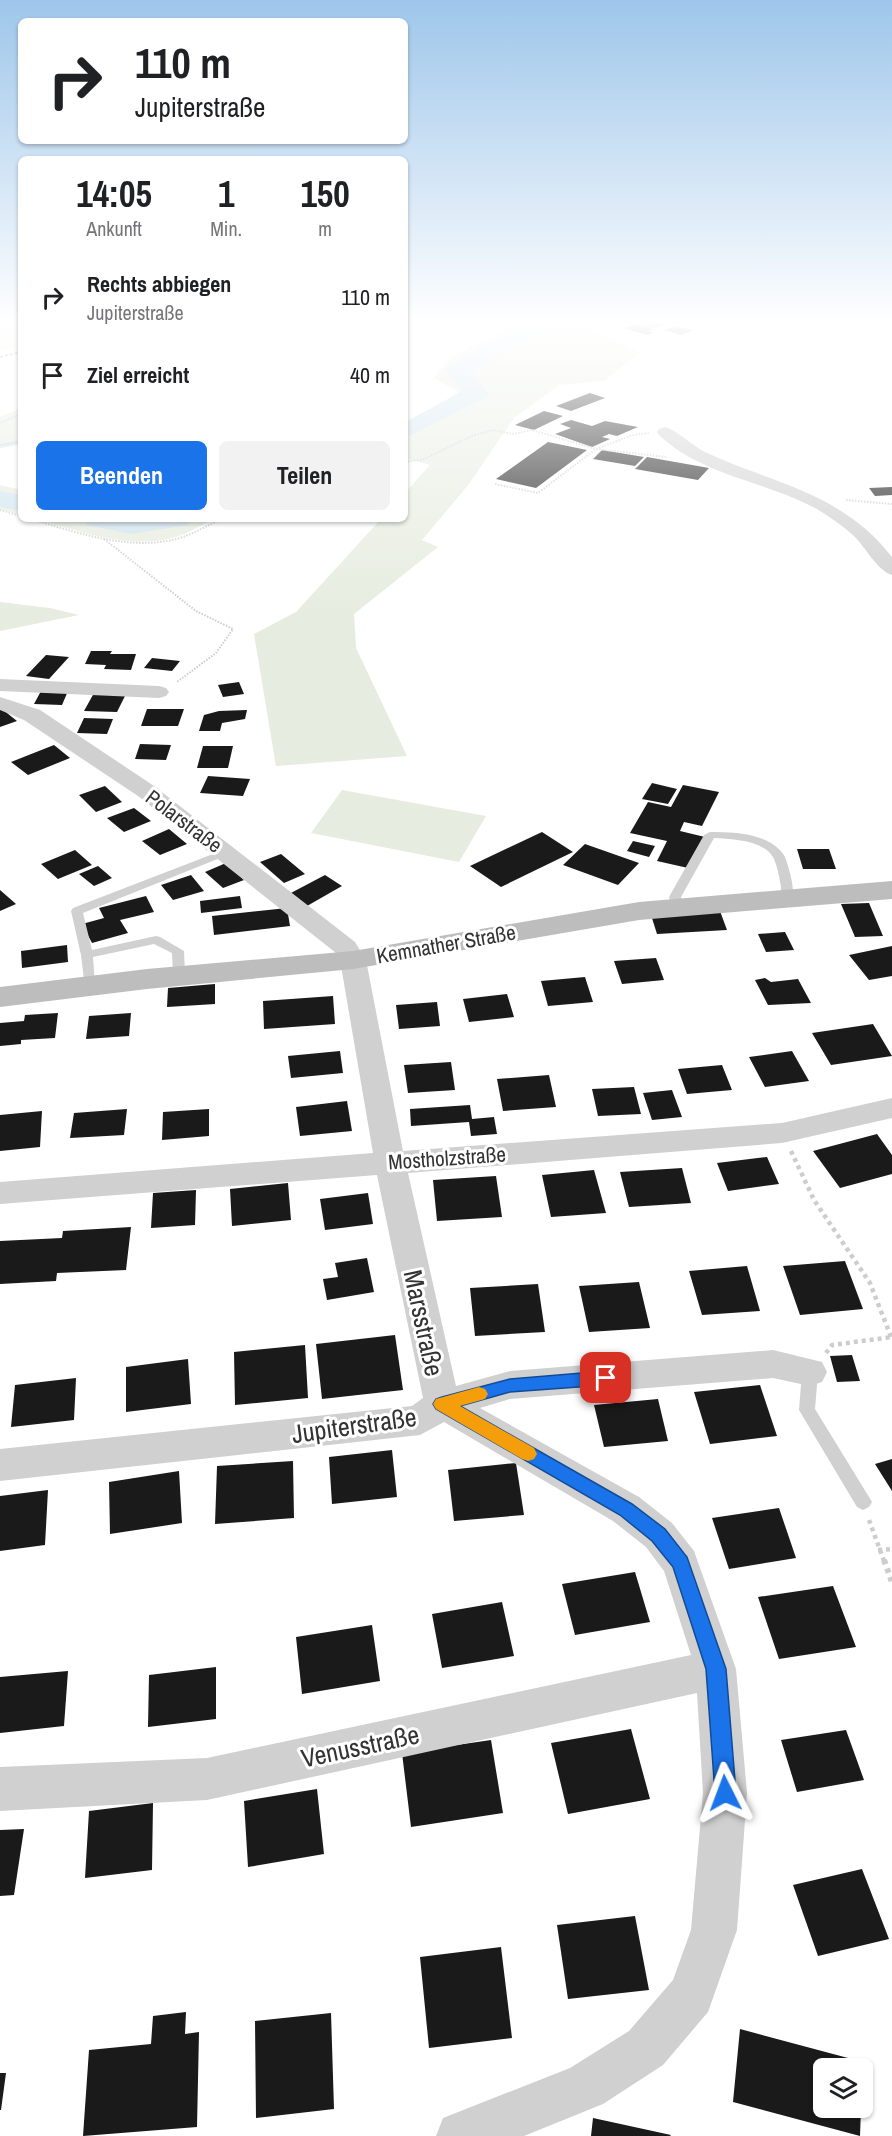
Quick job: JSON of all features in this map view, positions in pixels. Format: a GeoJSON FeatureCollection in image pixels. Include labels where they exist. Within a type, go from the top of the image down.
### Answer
{"type":"FeatureCollection","features":[{"type":"Feature","properties":{"kind":"main road","name":"Kemnather Straße"},"geometry":{"type":"LineString","coordinates":[[0,997],[179,975],[353,960],[639,911],[892,890]]}},
{"type":"Feature","properties":{"kind":"street"},"geometry":{"type":"LineString","coordinates":[[665,432],[673,440],[702,458],[801,493],[840,514],[878,549],[892,569]]}},
{"type":"Feature","properties":{"kind":"street"},"geometry":{"type":"LineString","coordinates":[[0,685],[159,692]]}},
{"type":"Feature","properties":{"kind":"street","name":"Polarstraße"},"geometry":{"type":"LineString","coordinates":[[0,703],[33,715],[146,791],[346,948],[353,960]]}},
{"type":"Feature","properties":{"kind":"street","name":"Marsstraße"},"geometry":{"type":"LineString","coordinates":[[353,960],[390,1162],[442,1404],[626,1509],[659,1535],[680,1563],[716,1669],[725,1793],[720,1862],[714,1930],[691,1995],[646,2048],[586,2086],[461,2136]]}},
{"type":"Feature","properties":{"kind":"street","name":"Mostholzstraße"},"geometry":{"type":"LineString","coordinates":[[0,1193],[782,1133],[892,1108]]}},
{"type":"Feature","properties":{"kind":"street","name":"Jupiterstraße"},"geometry":{"type":"LineString","coordinates":[[0,1465],[420,1420],[442,1404],[522,1384],[773,1364],[810,1372]]}},
{"type":"Feature","properties":{"kind":"street","name":"Venusstraße"},"geometry":{"type":"LineString","coordinates":[[0,1790],[207,1779],[716,1669]]}},
{"type":"Feature","properties":{"kind":"lane"},"geometry":{"type":"LineString","coordinates":[[677,907],[675,897],[710,835],[728,835],[767,846],[779,856],[788,889],[786,898]]}},
{"type":"Feature","properties":{"kind":"lane"},"geometry":{"type":"LineString","coordinates":[[89,985],[87,955],[77,911],[226,852]]}},
{"type":"Feature","properties":{"kind":"lane"},"geometry":{"type":"LineString","coordinates":[[87,955],[156,940],[178,951],[179,975]]}},
{"type":"Feature","properties":{"kind":"lane"},"geometry":{"type":"LineString","coordinates":[[810,1372],[807,1410],[863,1502]]}},
{"type":"Feature","properties":{"kind":"path"},"geometry":{"type":"LineString","coordinates":[[408,462],[424,459],[474,435],[493,430],[513,434],[532,430],[596,449],[691,459],[702,458]]}},
{"type":"Feature","properties":{"kind":"path"},"geometry":{"type":"LineString","coordinates":[[495,484],[538,493],[596,449],[633,435],[665,432]]}},
{"type":"Feature","properties":{"kind":"path"},"geometry":{"type":"LineString","coordinates":[[0,445],[18,442]]}},
{"type":"Feature","properties":{"kind":"path"},"geometry":{"type":"LineString","coordinates":[[0,510],[18,515]]}},
{"type":"Feature","properties":{"kind":"path"},"geometry":{"type":"LineString","coordinates":[[42,522],[104,539],[150,543],[172,540],[215,522]]}},
{"type":"Feature","properties":{"kind":"path"},"geometry":{"type":"LineString","coordinates":[[104,539],[196,611],[233,629],[224,645],[202,666],[159,692]]}},
{"type":"Feature","properties":{"kind":"path"},"geometry":{"type":"LineString","coordinates":[[782,1133],[814,1200],[870,1283],[891,1337],[832,1345],[810,1372]]}},
{"type":"Feature","properties":{"kind":"path"},"geometry":{"type":"LineString","coordinates":[[863,1502],[878,1550],[892,1582]]}},
{"type":"Feature","properties":{"kind":"path"},"geometry":{"type":"LineString","coordinates":[[878,1550],[892,1549]]}},
{"type":"Feature","properties":{"kind":"shaded area"},"geometry":{"type":"Polygon","coordinates":[[[0,420],[18,420],[18,441],[0,444],[0,420]]]}},
{"type":"Feature","properties":{"kind":"shaded area"},"geometry":{"type":"Polygon","coordinates":[[[414,420],[513,420],[469,484],[422,540],[438,547],[354,614],[356,648],[407,756],[276,766],[254,634],[296,612],[378,522],[408,522],[408,490],[430,465],[408,459],[408,423],[414,420]]]}},
{"type":"Feature","properties":{"kind":"shaded area"},"geometry":{"type":"Polygon","coordinates":[[[0,485],[18,489],[18,514],[0,509],[0,485]]]}},
{"type":"Feature","properties":{"kind":"shaded area"},"geometry":{"type":"Polygon","coordinates":[[[46,522],[209,522],[174,538],[151,541],[118,540],[46,522]]]}},
{"type":"Feature","properties":{"kind":"shaded area"},"geometry":{"type":"Polygon","coordinates":[[[0,602],[50,608],[79,615],[0,631],[0,602]]]}},
{"type":"Feature","properties":{"kind":"shaded area"},"geometry":{"type":"Polygon","coordinates":[[[342,790],[486,816],[459,862],[311,833],[342,790]]]}},
{"type":"Feature","properties":{"kind":"building"},"geometry":{"type":"Polygon","coordinates":[[[526,420],[555,420],[534,430],[515,425],[526,420]]]}},
{"type":"Feature","properties":{"kind":"building"},"geometry":{"type":"Polygon","coordinates":[[[571,420],[592,426],[605,421],[638,427],[617,436],[609,434],[602,437],[610,439],[592,447],[555,434],[571,428],[560,424],[571,420]]]}},
{"type":"Feature","properties":{"kind":"building"},"geometry":{"type":"Polygon","coordinates":[[[548,442],[587,450],[536,488],[496,479],[548,442]]]}},
{"type":"Feature","properties":{"kind":"building"},"geometry":{"type":"Polygon","coordinates":[[[602,450],[644,457],[635,466],[593,459],[602,450]]]}},
{"type":"Feature","properties":{"kind":"building"},"geometry":{"type":"Polygon","coordinates":[[[647,457],[709,468],[698,480],[635,469],[647,457]]]}},
{"type":"Feature","properties":{"kind":"building"},"geometry":{"type":"Polygon","coordinates":[[[892,487],[892,495],[875,496],[869,488],[892,487]]]}},
{"type":"Feature","properties":{"kind":"building"},"geometry":{"type":"Polygon","coordinates":[[[91,651],[136,654],[131,670],[104,669],[106,665],[85,664],[91,651]]]}},
{"type":"Feature","properties":{"kind":"building"},"geometry":{"type":"Polygon","coordinates":[[[46,655],[69,657],[49,679],[26,676],[46,655]]]}},
{"type":"Feature","properties":{"kind":"building"},"geometry":{"type":"Polygon","coordinates":[[[152,658],[180,661],[172,671],[144,668],[152,658]]]}},
{"type":"Feature","properties":{"kind":"building"},"geometry":{"type":"Polygon","coordinates":[[[239,682],[244,694],[223,697],[218,685],[239,682]]]}},
{"type":"Feature","properties":{"kind":"building"},"geometry":{"type":"Polygon","coordinates":[[[41,691],[68,691],[62,705],[34,704],[41,691]]]}},
{"type":"Feature","properties":{"kind":"building"},"geometry":{"type":"Polygon","coordinates":[[[94,693],[126,694],[117,712],[84,711],[94,693]]]}},
{"type":"Feature","properties":{"kind":"building"},"geometry":{"type":"Polygon","coordinates":[[[2,709],[17,721],[0,727],[0,710],[2,709]]]}},
{"type":"Feature","properties":{"kind":"building"},"geometry":{"type":"Polygon","coordinates":[[[147,709],[184,709],[178,726],[141,726],[147,709]]]}},
{"type":"Feature","properties":{"kind":"building"},"geometry":{"type":"Polygon","coordinates":[[[247,710],[245,719],[222,723],[220,731],[199,731],[204,715],[219,711],[247,710]]]}},
{"type":"Feature","properties":{"kind":"building"},"geometry":{"type":"Polygon","coordinates":[[[84,718],[113,719],[107,734],[77,733],[84,718]]]}},
{"type":"Feature","properties":{"kind":"building"},"geometry":{"type":"Polygon","coordinates":[[[140,744],[171,745],[166,760],[135,759],[140,744]]]}},
{"type":"Feature","properties":{"kind":"building"},"geometry":{"type":"Polygon","coordinates":[[[54,745],[70,758],[28,775],[11,762],[54,745]]]}},
{"type":"Feature","properties":{"kind":"building"},"geometry":{"type":"Polygon","coordinates":[[[203,746],[233,746],[228,768],[197,768],[203,746]]]}},
{"type":"Feature","properties":{"kind":"building"},"geometry":{"type":"Polygon","coordinates":[[[208,776],[250,779],[243,796],[200,793],[208,776]]]}},
{"type":"Feature","properties":{"kind":"building"},"geometry":{"type":"Polygon","coordinates":[[[652,783],[677,789],[668,804],[642,799],[652,783]]]}},
{"type":"Feature","properties":{"kind":"building"},"geometry":{"type":"Polygon","coordinates":[[[683,785],[719,792],[702,826],[684,822],[680,831],[705,837],[688,868],[657,861],[667,841],[630,833],[648,802],[671,807],[683,785]]]}},
{"type":"Feature","properties":{"kind":"building"},"geometry":{"type":"Polygon","coordinates":[[[105,786],[122,802],[96,812],[79,795],[105,786]]]}},
{"type":"Feature","properties":{"kind":"building"},"geometry":{"type":"Polygon","coordinates":[[[134,808],[151,821],[124,832],[107,818],[134,808]]]}},
{"type":"Feature","properties":{"kind":"building"},"geometry":{"type":"Polygon","coordinates":[[[169,829],[187,844],[160,855],[142,841],[169,829]]]}},
{"type":"Feature","properties":{"kind":"building"},"geometry":{"type":"Polygon","coordinates":[[[542,832],[573,852],[501,887],[470,866],[542,832]]]}},
{"type":"Feature","properties":{"kind":"building"},"geometry":{"type":"Polygon","coordinates":[[[633,841],[655,846],[649,857],[627,851],[633,841]]]}},
{"type":"Feature","properties":{"kind":"building"},"geometry":{"type":"Polygon","coordinates":[[[585,844],[639,863],[618,885],[563,865],[585,844]]]}},
{"type":"Feature","properties":{"kind":"building"},"geometry":{"type":"Polygon","coordinates":[[[797,849],[829,849],[836,869],[803,869],[797,849]]]}},
{"type":"Feature","properties":{"kind":"building"},"geometry":{"type":"Polygon","coordinates":[[[75,850],[92,865],[58,879],[41,864],[75,850]]]}},
{"type":"Feature","properties":{"kind":"building"},"geometry":{"type":"Polygon","coordinates":[[[281,854],[305,874],[284,883],[260,862],[281,854]]]}},
{"type":"Feature","properties":{"kind":"building"},"geometry":{"type":"Polygon","coordinates":[[[226,863],[244,880],[223,888],[205,872],[226,863]]]}},
{"type":"Feature","properties":{"kind":"building"},"geometry":{"type":"Polygon","coordinates":[[[98,866],[112,878],[94,886],[79,874],[98,866]]]}},
{"type":"Feature","properties":{"kind":"building"},"geometry":{"type":"Polygon","coordinates":[[[191,875],[204,891],[173,900],[161,885],[191,875]]]}},
{"type":"Feature","properties":{"kind":"building"},"geometry":{"type":"Polygon","coordinates":[[[325,875],[342,886],[307,906],[289,894],[325,875]]]}},
{"type":"Feature","properties":{"kind":"building"},"geometry":{"type":"Polygon","coordinates":[[[0,890],[16,904],[0,911],[0,890]]]}},
{"type":"Feature","properties":{"kind":"building"},"geometry":{"type":"Polygon","coordinates":[[[146,896],[154,912],[120,920],[128,933],[92,943],[82,924],[104,918],[99,908],[146,896]]]}},
{"type":"Feature","properties":{"kind":"building"},"geometry":{"type":"Polygon","coordinates":[[[240,896],[242,908],[201,913],[200,901],[240,896]]]}},
{"type":"Feature","properties":{"kind":"building"},"geometry":{"type":"Polygon","coordinates":[[[869,903],[883,936],[855,937],[841,904],[869,903]]]}},
{"type":"Feature","properties":{"kind":"building"},"geometry":{"type":"Polygon","coordinates":[[[287,908],[290,926],[214,935],[212,916],[287,908]]]}},
{"type":"Feature","properties":{"kind":"building"},"geometry":{"type":"Polygon","coordinates":[[[720,911],[727,930],[657,934],[651,915],[720,911]]]}},
{"type":"Feature","properties":{"kind":"building"},"geometry":{"type":"Polygon","coordinates":[[[785,932],[794,950],[766,952],[758,934],[785,932]]]}},
{"type":"Feature","properties":{"kind":"building"},"geometry":{"type":"Polygon","coordinates":[[[67,945],[68,962],[22,968],[21,951],[67,945]]]}},
{"type":"Feature","properties":{"kind":"building"},"geometry":{"type":"Polygon","coordinates":[[[892,946],[892,976],[869,980],[849,955],[892,946]]]}},
{"type":"Feature","properties":{"kind":"building"},"geometry":{"type":"Polygon","coordinates":[[[656,958],[664,980],[622,984],[614,961],[656,958]]]}},
{"type":"Feature","properties":{"kind":"building"},"geometry":{"type":"Polygon","coordinates":[[[585,977],[593,1002],[548,1006],[541,981],[585,977]]]}},
{"type":"Feature","properties":{"kind":"building"},"geometry":{"type":"Polygon","coordinates":[[[765,978],[771,982],[798,979],[811,1003],[768,1005],[755,980],[765,978]]]}},
{"type":"Feature","properties":{"kind":"building"},"geometry":{"type":"Polygon","coordinates":[[[215,984],[215,1004],[167,1007],[168,988],[215,984]]]}},
{"type":"Feature","properties":{"kind":"building"},"geometry":{"type":"Polygon","coordinates":[[[507,994],[514,1017],[469,1022],[463,999],[507,994]]]}},
{"type":"Feature","properties":{"kind":"building"},"geometry":{"type":"Polygon","coordinates":[[[333,996],[335,1024],[264,1029],[263,1001],[333,996]]]}},
{"type":"Feature","properties":{"kind":"building"},"geometry":{"type":"Polygon","coordinates":[[[437,1002],[440,1026],[399,1029],[396,1005],[437,1002]]]}},
{"type":"Feature","properties":{"kind":"building"},"geometry":{"type":"Polygon","coordinates":[[[58,1013],[55,1038],[21,1040],[21,1044],[0,1046],[0,1023],[24,1021],[25,1015],[58,1013]]]}},
{"type":"Feature","properties":{"kind":"building"},"geometry":{"type":"Polygon","coordinates":[[[131,1013],[129,1036],[86,1039],[89,1016],[131,1013]]]}},
{"type":"Feature","properties":{"kind":"building"},"geometry":{"type":"Polygon","coordinates":[[[873,1024],[892,1056],[831,1065],[812,1033],[873,1024]]]}},
{"type":"Feature","properties":{"kind":"building"},"geometry":{"type":"Polygon","coordinates":[[[340,1051],[343,1073],[291,1078],[288,1056],[340,1051]]]}},
{"type":"Feature","properties":{"kind":"building"},"geometry":{"type":"Polygon","coordinates":[[[792,1051],[809,1081],[765,1087],[749,1057],[792,1051]]]}},
{"type":"Feature","properties":{"kind":"building"},"geometry":{"type":"Polygon","coordinates":[[[451,1062],[455,1090],[408,1093],[404,1065],[451,1062]]]}},
{"type":"Feature","properties":{"kind":"building"},"geometry":{"type":"Polygon","coordinates":[[[722,1065],[732,1090],[687,1094],[678,1069],[722,1065]]]}},
{"type":"Feature","properties":{"kind":"building"},"geometry":{"type":"Polygon","coordinates":[[[549,1075],[556,1107],[503,1111],[497,1079],[549,1075]]]}},
{"type":"Feature","properties":{"kind":"building"},"geometry":{"type":"Polygon","coordinates":[[[634,1087],[641,1114],[598,1116],[592,1089],[634,1087]]]}},
{"type":"Feature","properties":{"kind":"building"},"geometry":{"type":"Polygon","coordinates":[[[672,1090],[682,1117],[652,1120],[643,1093],[672,1090]]]}},
{"type":"Feature","properties":{"kind":"building"},"geometry":{"type":"Polygon","coordinates":[[[347,1101],[352,1131],[300,1136],[296,1107],[347,1101]]]}},
{"type":"Feature","properties":{"kind":"building"},"geometry":{"type":"Polygon","coordinates":[[[470,1105],[472,1119],[494,1117],[497,1134],[471,1136],[469,1122],[411,1126],[410,1109],[470,1105]]]}},
{"type":"Feature","properties":{"kind":"building"},"geometry":{"type":"Polygon","coordinates":[[[127,1109],[124,1135],[70,1138],[74,1113],[127,1109]]]}},
{"type":"Feature","properties":{"kind":"building"},"geometry":{"type":"Polygon","coordinates":[[[209,1109],[209,1136],[162,1140],[163,1112],[209,1109]]]}},
{"type":"Feature","properties":{"kind":"building"},"geometry":{"type":"Polygon","coordinates":[[[42,1111],[40,1147],[0,1151],[0,1115],[42,1111]]]}},
{"type":"Feature","properties":{"kind":"building"},"geometry":{"type":"Polygon","coordinates":[[[877,1134],[892,1155],[892,1174],[840,1188],[813,1151],[877,1134]]]}},
{"type":"Feature","properties":{"kind":"building"},"geometry":{"type":"Polygon","coordinates":[[[767,1157],[779,1184],[728,1191],[717,1163],[767,1157]]]}},
{"type":"Feature","properties":{"kind":"building"},"geometry":{"type":"Polygon","coordinates":[[[682,1168],[691,1203],[629,1207],[620,1172],[682,1168]]]}},
{"type":"Feature","properties":{"kind":"building"},"geometry":{"type":"Polygon","coordinates":[[[594,1170],[606,1213],[551,1217],[542,1175],[594,1170]]]}},
{"type":"Feature","properties":{"kind":"building"},"geometry":{"type":"Polygon","coordinates":[[[496,1176],[502,1217],[437,1221],[433,1180],[496,1176]]]}},
{"type":"Feature","properties":{"kind":"building"},"geometry":{"type":"Polygon","coordinates":[[[288,1183],[291,1220],[232,1226],[230,1189],[288,1183]]]}},
{"type":"Feature","properties":{"kind":"building"},"geometry":{"type":"Polygon","coordinates":[[[196,1190],[195,1225],[151,1228],[153,1193],[196,1190]]]}},
{"type":"Feature","properties":{"kind":"building"},"geometry":{"type":"Polygon","coordinates":[[[368,1193],[373,1224],[325,1230],[320,1199],[368,1193]]]}},
{"type":"Feature","properties":{"kind":"building"},"geometry":{"type":"Polygon","coordinates":[[[131,1227],[126,1270],[57,1273],[56,1281],[0,1284],[0,1241],[62,1238],[63,1231],[131,1227]]]}},
{"type":"Feature","properties":{"kind":"building"},"geometry":{"type":"Polygon","coordinates":[[[367,1258],[374,1292],[327,1300],[323,1279],[338,1277],[335,1263],[367,1258]]]}},
{"type":"Feature","properties":{"kind":"building"},"geometry":{"type":"Polygon","coordinates":[[[845,1261],[863,1309],[800,1315],[783,1266],[845,1261]]]}},
{"type":"Feature","properties":{"kind":"building"},"geometry":{"type":"Polygon","coordinates":[[[747,1266],[760,1311],[702,1315],[689,1271],[747,1266]]]}},
{"type":"Feature","properties":{"kind":"building"},"geometry":{"type":"Polygon","coordinates":[[[639,1282],[650,1328],[589,1332],[579,1286],[639,1282]]]}},
{"type":"Feature","properties":{"kind":"building"},"geometry":{"type":"Polygon","coordinates":[[[538,1284],[545,1332],[475,1336],[470,1288],[538,1284]]]}},
{"type":"Feature","properties":{"kind":"building"},"geometry":{"type":"Polygon","coordinates":[[[395,1335],[403,1390],[322,1399],[316,1344],[395,1335]]]}},
{"type":"Feature","properties":{"kind":"building"},"geometry":{"type":"Polygon","coordinates":[[[305,1345],[308,1398],[235,1405],[234,1352],[305,1345]]]}},
{"type":"Feature","properties":{"kind":"building"},"geometry":{"type":"Polygon","coordinates":[[[852,1355],[860,1381],[837,1382],[830,1356],[852,1355]]]}},
{"type":"Feature","properties":{"kind":"building"},"geometry":{"type":"Polygon","coordinates":[[[188,1359],[191,1404],[126,1412],[126,1367],[188,1359]]]}},
{"type":"Feature","properties":{"kind":"building"},"geometry":{"type":"Polygon","coordinates":[[[76,1378],[74,1420],[11,1427],[15,1385],[76,1378]]]}},
{"type":"Feature","properties":{"kind":"building"},"geometry":{"type":"Polygon","coordinates":[[[760,1385],[777,1436],[710,1444],[694,1392],[760,1385]]]}},
{"type":"Feature","properties":{"kind":"building"},"geometry":{"type":"Polygon","coordinates":[[[658,1399],[668,1441],[604,1447],[594,1405],[658,1399]]]}},
{"type":"Feature","properties":{"kind":"building"},"geometry":{"type":"Polygon","coordinates":[[[392,1450],[397,1497],[332,1504],[329,1457],[392,1450]]]}},
{"type":"Feature","properties":{"kind":"building"},"geometry":{"type":"Polygon","coordinates":[[[892,1459],[892,1491],[875,1464],[892,1459]]]}},
{"type":"Feature","properties":{"kind":"building"},"geometry":{"type":"Polygon","coordinates":[[[293,1461],[294,1518],[215,1524],[217,1466],[293,1461]]]}},
{"type":"Feature","properties":{"kind":"building"},"geometry":{"type":"Polygon","coordinates":[[[516,1463],[524,1515],[454,1521],[448,1470],[516,1463]]]}},
{"type":"Feature","properties":{"kind":"building"},"geometry":{"type":"Polygon","coordinates":[[[179,1471],[182,1523],[110,1534],[109,1482],[179,1471]]]}},
{"type":"Feature","properties":{"kind":"building"},"geometry":{"type":"Polygon","coordinates":[[[48,1490],[45,1545],[0,1551],[0,1496],[48,1490]]]}},
{"type":"Feature","properties":{"kind":"building"},"geometry":{"type":"Polygon","coordinates":[[[779,1508],[796,1558],[729,1569],[712,1518],[779,1508]]]}},
{"type":"Feature","properties":{"kind":"building"},"geometry":{"type":"Polygon","coordinates":[[[635,1572],[650,1622],[575,1635],[562,1584],[635,1572]]]}},
{"type":"Feature","properties":{"kind":"building"},"geometry":{"type":"Polygon","coordinates":[[[833,1586],[856,1647],[779,1659],[758,1597],[833,1586]]]}},
{"type":"Feature","properties":{"kind":"building"},"geometry":{"type":"Polygon","coordinates":[[[502,1602],[514,1656],[442,1668],[432,1614],[502,1602]]]}},
{"type":"Feature","properties":{"kind":"building"},"geometry":{"type":"Polygon","coordinates":[[[372,1625],[380,1681],[302,1694],[296,1637],[372,1625]]]}},
{"type":"Feature","properties":{"kind":"building"},"geometry":{"type":"Polygon","coordinates":[[[216,1667],[216,1719],[148,1727],[149,1675],[216,1667]]]}},
{"type":"Feature","properties":{"kind":"building"},"geometry":{"type":"Polygon","coordinates":[[[68,1671],[64,1726],[0,1733],[0,1677],[68,1671]]]}},
{"type":"Feature","properties":{"kind":"building"},"geometry":{"type":"Polygon","coordinates":[[[631,1729],[650,1799],[568,1814],[551,1743],[631,1729]]]}},
{"type":"Feature","properties":{"kind":"building"},"geometry":{"type":"Polygon","coordinates":[[[846,1730],[864,1780],[797,1792],[781,1740],[846,1730]]]}},
{"type":"Feature","properties":{"kind":"building"},"geometry":{"type":"Polygon","coordinates":[[[491,1740],[503,1813],[411,1827],[402,1753],[491,1740]]]}},
{"type":"Feature","properties":{"kind":"building"},"geometry":{"type":"Polygon","coordinates":[[[317,1789],[324,1854],[248,1867],[244,1801],[317,1789]]]}},
{"type":"Feature","properties":{"kind":"building"},"geometry":{"type":"Polygon","coordinates":[[[153,1803],[152,1870],[85,1878],[89,1811],[153,1803]]]}},
{"type":"Feature","properties":{"kind":"building"},"geometry":{"type":"Polygon","coordinates":[[[24,1829],[14,1895],[0,1896],[0,1830],[24,1829]]]}},
{"type":"Feature","properties":{"kind":"building"},"geometry":{"type":"Polygon","coordinates":[[[862,1869],[889,1939],[818,1956],[793,1885],[862,1869]]]}},
{"type":"Feature","properties":{"kind":"building"},"geometry":{"type":"Polygon","coordinates":[[[635,1916],[649,1990],[568,1999],[557,1925],[635,1916]]]}},
{"type":"Feature","properties":{"kind":"building"},"geometry":{"type":"Polygon","coordinates":[[[501,1947],[512,2038],[429,2048],[420,1957],[501,1947]]]}},
{"type":"Feature","properties":{"kind":"building"},"geometry":{"type":"Polygon","coordinates":[[[186,2012],[185,2034],[199,2032],[197,2127],[83,2136],[89,2050],[151,2044],[153,2016],[186,2012]]]}},
{"type":"Feature","properties":{"kind":"building"},"geometry":{"type":"Polygon","coordinates":[[[331,2013],[334,2109],[256,2118],[255,2021],[331,2013]]]}},
{"type":"Feature","properties":{"kind":"building"},"geometry":{"type":"Polygon","coordinates":[[[740,2029],[848,2058],[813,2058],[813,2118],[861,2118],[860,2136],[733,2102],[740,2029]]]}},
{"type":"Feature","properties":{"kind":"building"},"geometry":{"type":"Polygon","coordinates":[[[0,2073],[6,2073],[1,2110],[0,2110],[0,2073]]]}},
{"type":"Feature","properties":{"kind":"building"},"geometry":{"type":"Polygon","coordinates":[[[593,2118],[671,2135],[591,2136],[593,2118]]]}},
{"type":"Feature","properties":{"kind":"waterway"},"geometry":{"type":"LineString","coordinates":[[408,429],[426,420]]}},
{"type":"Feature","properties":{"kind":"waterway"},"geometry":{"type":"LineString","coordinates":[[0,446],[18,443]]}},
{"type":"Feature","properties":{"kind":"waterway"},"geometry":{"type":"LineString","coordinates":[[0,499],[18,502]]}},
{"type":"Feature","properties":{"kind":"waterway"},"geometry":{"type":"LineString","coordinates":[[111,522],[131,526],[158,522]]}},
{"type":"Feature","properties":{"kind":"slow traffic"},"geometry":{"type":"LineString","coordinates":[[479,1394],[442,1404],[528,1454]]}},
{"type":"Feature","properties":{"kind":"route"},"geometry":{"type":"LineString","coordinates":[[606,1378],[510,1386],[442,1404],[626,1509],[659,1535],[680,1563],[716,1669],[722,1725],[725,1793]]}}]}
